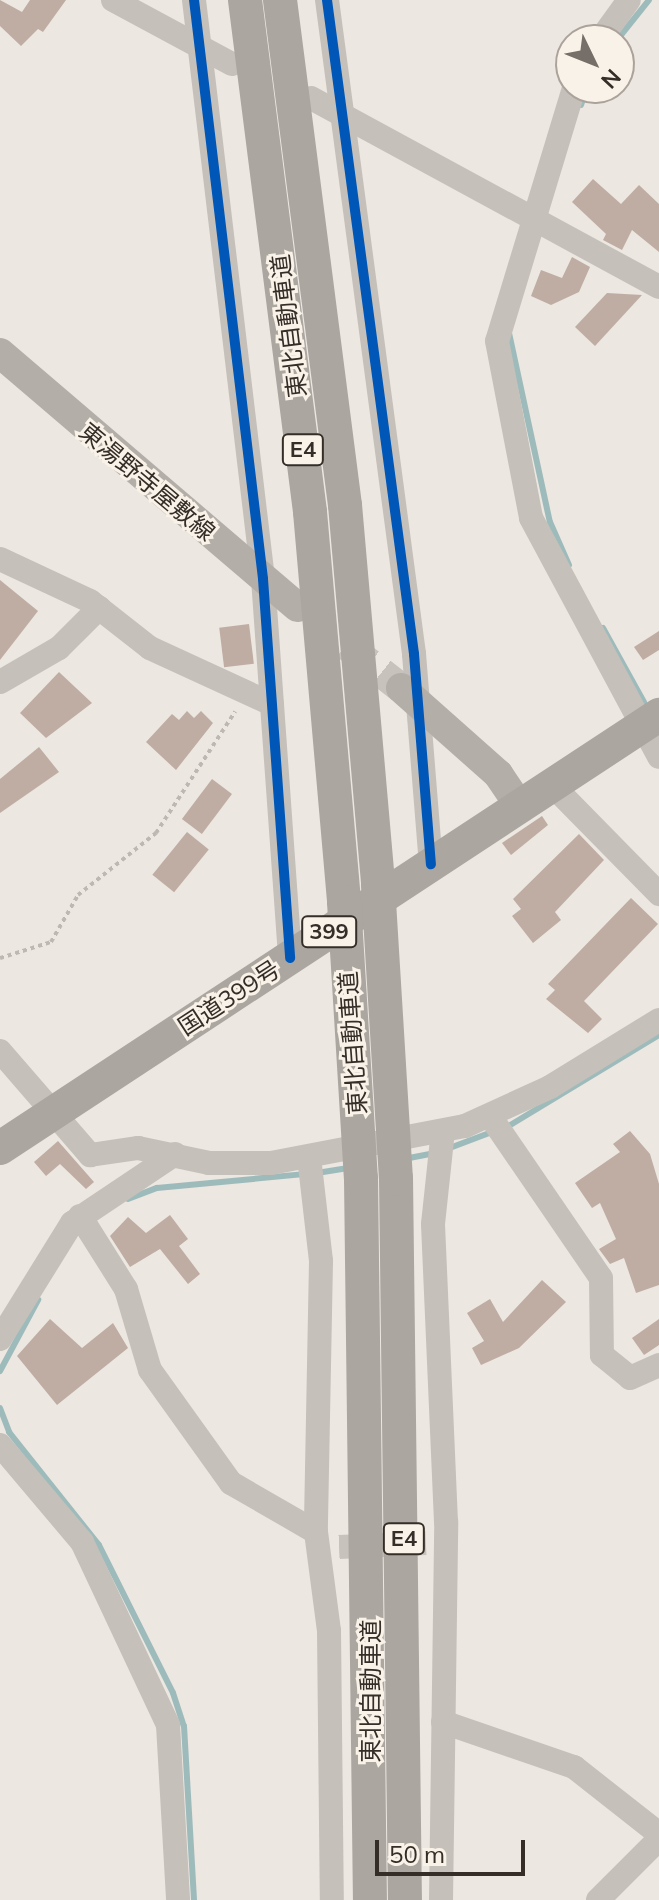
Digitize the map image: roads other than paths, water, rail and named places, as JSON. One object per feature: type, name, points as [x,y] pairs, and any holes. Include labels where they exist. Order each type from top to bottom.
[{"type":"highway","name":"東北自動車道","points":[[245,0],[310,512],[344,902],[361,1178],[370,1900]]},
{"type":"highway","name":"東北自動車道","points":[[280,0],[341,475],[378,885],[396,1178],[405,1900]]},
{"type":"highway","name":"国道399号","points":[[0,1148],[650,721]]},
{"type":"main road","name":"東湯野寺屋敷線","points":[[0,353],[297,607]]},
{"type":"main road","points":[[408,694],[498,774],[520,807]]},
{"type":"street","points":[[113,0],[232,64]]},
{"type":"street","points":[[194,0],[202,46],[263,579],[290,958]]},
{"type":"street","points":[[327,0],[345,113],[408,694],[431,864]]},
{"type":"street","points":[[612,24],[629,0]]},
{"type":"street","points":[[311,98],[345,113],[659,287]]},
{"type":"street","points":[[569,104],[497,325],[518,461],[531,518],[650,721],[659,757]]},
{"type":"street","points":[[0,559],[99,608],[150,648],[245,695],[272,704]]},
{"type":"street","points":[[0,682],[59,648],[99,608]]},
{"type":"street","points":[[552,785],[659,894]]},
{"type":"street","points":[[0,1051],[51,1115],[90,1155],[138,1148],[209,1163],[310,1167],[441,1144],[496,1125],[659,1020]]},
{"type":"street","points":[[496,1125],[601,1278],[602,1355],[630,1378],[659,1365]]},
{"type":"street","points":[[441,1144],[433,1224],[436,1542],[443,1722],[441,1900]]},
{"type":"street","points":[[0,1339],[86,1224],[175,1154]]},
{"type":"street","points":[[310,1167],[322,1344],[332,1900]]},
{"type":"street","points":[[86,1224],[126,1289],[150,1370],[231,1483],[325,1542]]},
{"type":"street","points":[[0,1445],[82,1542],[168,1725],[178,1900]]},
{"type":"street","points":[[443,1722],[574,1767],[659,1836],[598,1900]]},
{"type":"waterway","points":[[630,24],[649,0]]},
{"type":"waterway","points":[[509,333],[550,522],[569,565]]},
{"type":"waterway","points":[[603,628],[644,702]]},
{"type":"waterway","points":[[507,1127],[659,1035]]},
{"type":"waterway","points":[[447,1149],[492,1132]]},
{"type":"waterway","points":[[404,1159],[436,1153]]},
{"type":"waterway","points":[[317,1173],[350,1168]]},
{"type":"waterway","points":[[128,1199],[157,1188],[306,1174]]},
{"type":"waterway","points":[[0,1371],[38,1300]]},
{"type":"waterway","points":[[0,1408],[9,1432],[99,1545],[173,1693],[184,1726],[194,1900]]},
{"type":"tunnel","points":[[346,645],[401,688]]},
{"type":"tunnel","points":[[339,1547],[426,1543]]}]
